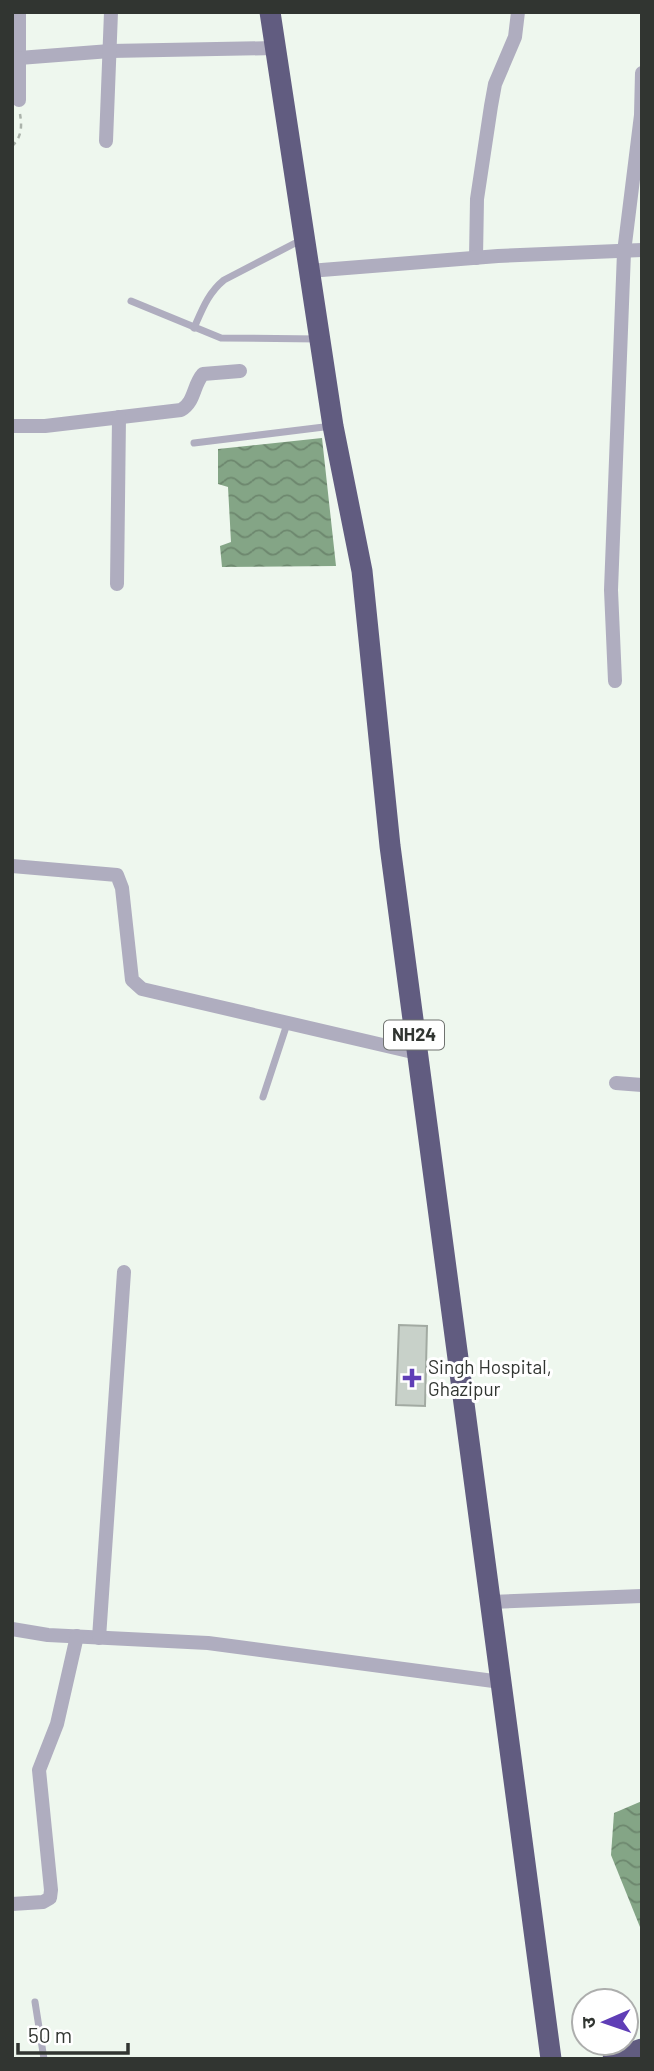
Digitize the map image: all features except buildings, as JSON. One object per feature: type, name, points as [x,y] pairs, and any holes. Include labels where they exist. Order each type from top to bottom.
[{"type":"highway","name":"NH24","points":[[270,12],[333,426],[362,570],[390,846],[416,1053],[551,2059]]},
{"type":"highway","points":[[613,2059],[642,2049]]},
{"type":"street","points":[[19,12],[19,100]]},
{"type":"street","points":[[106,141],[111,12]]},
{"type":"street","points":[[476,258],[477,200],[491,106],[495,84],[515,37],[518,12]]},
{"type":"street","points":[[19,58],[110,51],[275,48]]},
{"type":"street","points":[[615,681],[611,590],[624,252],[641,115],[642,73]]},
{"type":"street","points":[[309,271],[476,258],[642,250]]},
{"type":"street","points":[[12,426],[45,426],[181,410],[191,401],[203,374],[240,372]]},
{"type":"street","points":[[117,584],[119,417]]},
{"type":"street","points":[[12,866],[117,875],[121,880],[130,971],[136,986],[416,1053]]},
{"type":"street","points":[[616,1083],[642,1085]]},
{"type":"street","points":[[99,1638],[124,1272]]},
{"type":"street","points":[[491,1602],[642,1596]]},
{"type":"street","points":[[16,1633],[208,1643],[501,1682]]},
{"type":"street","points":[[12,1904],[43,1902],[50,1898],[39,1770],[57,1724],[77,1636]]},
{"type":"lane","points":[[194,328],[216,286],[304,239]]},
{"type":"lane","points":[[131,301],[221,338],[319,339]]},
{"type":"lane","points":[[194,443],[333,426]]},
{"type":"lane","points":[[262,1097],[287,1024]]},
{"type":"lane","points":[[35,2002],[44,2059]]},
{"type":"path","points":[[12,146],[18,140],[21,129],[19,100]]},
{"type":"water","points":[[322,438],[336,566],[222,567],[220,546],[231,542],[228,487],[218,484],[218,449]]},
{"type":"water","points":[[642,1801],[642,1932],[611,1855],[614,1813]]},
{"type":"place","name":"Singh Hospital, Ghazipur","points":[[412,1378]]}]
